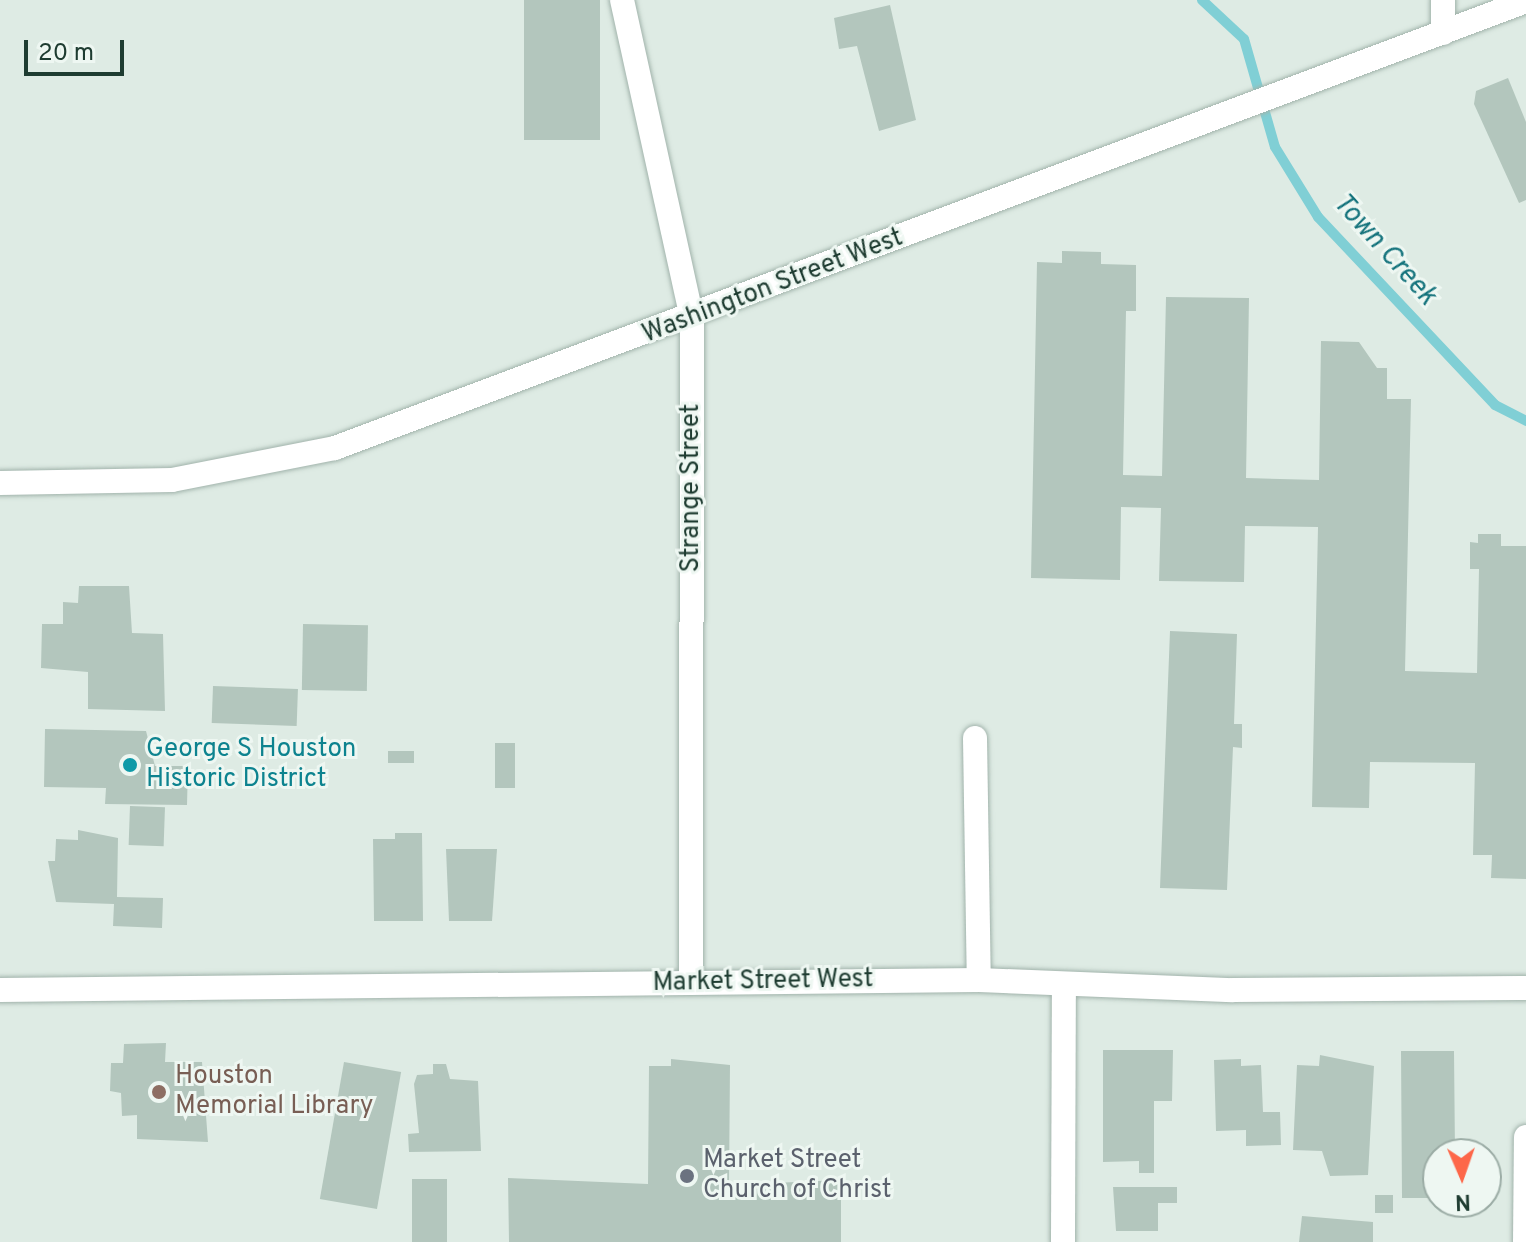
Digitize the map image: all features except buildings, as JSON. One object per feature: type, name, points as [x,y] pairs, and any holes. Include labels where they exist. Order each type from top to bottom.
[{"type":"street","name":"Strange Street","points":[[622,0],[692,318],[691,983]]},
{"type":"street","points":[[1443,0],[1443,33]]},
{"type":"street","name":"Washington Street West","points":[[0,483],[159,481],[255,469],[414,422],[1526,1]]},
{"type":"street","points":[[975,738],[979,980]]},
{"type":"street","name":"Market Street West","points":[[0,990],[979,980],[1064,987],[1526,988]]},
{"type":"street","points":[[1063,1242],[1064,987]]},
{"type":"street","points":[[1525,1242],[1526,1137]]},
{"type":"waterway","name":"Town Creek","points":[[1202,0],[1244,39],[1275,147],[1318,217],[1495,405],[1526,421]]},
{"type":"place","name":"George S Houston Historic District","points":[[130,765]]},
{"type":"place","name":"Houston Memorial Library","points":[[159,1092]]},
{"type":"place","name":"Market Street Church of Christ","points":[[687,1176]]}]
